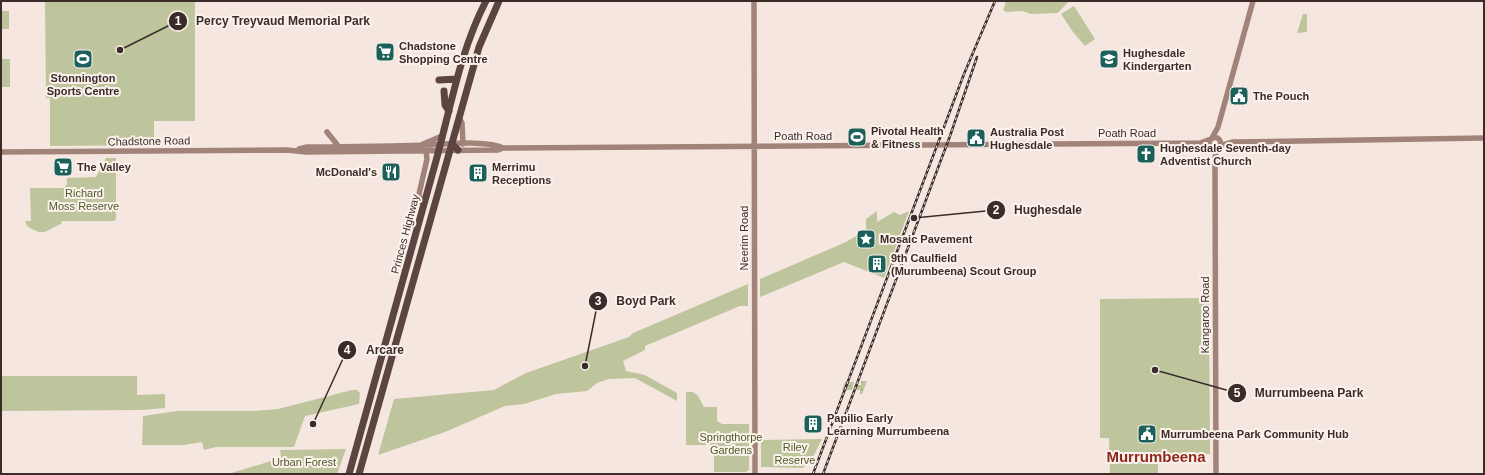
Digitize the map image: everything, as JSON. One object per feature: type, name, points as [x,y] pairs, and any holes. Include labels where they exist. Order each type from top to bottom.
[{"type":"highway","name":"Princes Highway","points":[[349,474],[440,148],[457,78],[469,40],[486,1]]},
{"type":"highway","points":[[459,116],[479,46],[499,1]]},
{"type":"highway","points":[[439,80],[457,78]]},
{"type":"highway","points":[[444,91],[444,105],[449,111]]},
{"type":"highway","name":"Princes Highway","points":[[359,474],[459,116]]},
{"type":"highway","points":[[451,147],[458,150]]},
{"type":"street","name":"Neerim Road","points":[[754,1],[755,474]]},
{"type":"street","points":[[1232,142],[1219,147],[1211,147],[1210,143],[1218,126],[1253,1]]},
{"type":"street","points":[[459,116],[462,123],[463,144]]},
{"type":"street","points":[[1218,126],[1220,142],[1219,147]]},
{"type":"street","points":[[327,132],[339,147]]},
{"type":"street","points":[[420,145],[442,136]]},
{"type":"street","points":[[1211,139],[1216,137],[1232,142],[1484,138]]},
{"type":"street","name":"Poath Road","points":[[458,150],[498,150],[503,148],[1200,143],[1211,139]]},
{"type":"street","name":"Poath Road","points":[[1200,143],[1211,147]]},
{"type":"street","name":"Poath Road","points":[[451,147],[463,144],[498,145],[503,148]]},
{"type":"street","name":"Chadstone Road","points":[[297,150],[306,147],[420,145],[440,148]]},
{"type":"street","name":"Chadstone Road","points":[[1,152],[297,150],[306,152],[426,151],[451,147]]},
{"type":"street","name":"Kangaroo Road","points":[[1211,147],[1215,157],[1216,474]]},
{"type":"street","name":"Kangaroo Road","points":[[1215,157],[1219,147]]},
{"type":"street","points":[[424,205],[420,200],[419,194],[426,161],[426,151]]},
{"type":"green space","points":[[45,1],[193,1],[195,3],[195,121],[154,121],[154,145],[50,146],[50,98],[46,98]]},
{"type":"green space","points":[[1006,1],[1069,1],[1058,13],[1031,14],[1023,11],[1006,12],[1003,10]]},
{"type":"green space","points":[[1074,6],[1095,39],[1085,46],[1061,14]]},
{"type":"green space","points":[[1,11],[9,11],[9,29],[1,29]]},
{"type":"green space","points":[[1303,14],[1307,14],[1307,32],[1297,33]]},
{"type":"green space","points":[[1,59],[10,59],[10,87],[1,87]]},
{"type":"green space","name":"Richard Moss Reserve","points":[[106,158],[116,158],[116,219],[114,221],[62,221],[61,224],[45,232],[38,232],[27,226],[25,221],[31,221],[30,188],[64,188],[67,184],[67,178],[96,177]]},
{"type":"green space","points":[[877,211],[877,222],[894,212],[900,215],[909,211],[884,278],[844,262],[760,297],[760,279],[846,242],[866,230],[866,219]]},
{"type":"green space","points":[[748,284],[748,306],[740,306],[645,346],[645,350],[623,361],[626,371],[645,375],[677,393],[677,401],[635,378],[609,379],[597,383],[587,391],[556,394],[524,404],[505,406],[445,432],[378,455],[394,399],[494,390],[526,373],[629,337],[633,333]]},
{"type":"green space","points":[[1209,298],[1210,454],[1158,455],[1158,474],[1110,474],[1109,438],[1100,438],[1100,299]]},
{"type":"green space","points":[[1,376],[137,376],[137,395],[165,394],[165,408],[143,410],[1,411]]},
{"type":"green space","points":[[861,381],[867,381],[862,394],[860,394],[860,390],[854,390],[855,385],[861,385]]},
{"type":"green space","points":[[845,382],[854,382],[852,390],[842,390]]},
{"type":"green space","points":[[357,390],[360,393],[359,404],[305,416],[294,447],[216,447],[204,450],[202,442],[184,445],[142,445],[143,416],[177,411],[254,411],[278,409]]},
{"type":"green space","name":"Springthorpe Gardens","points":[[686,392],[693,392],[698,396],[704,407],[717,407],[717,421],[722,424],[749,424],[749,470],[745,472],[714,472],[714,445],[686,445]]},
{"type":"green space","name":"Riley Reserve","points":[[822,439],[813,457],[803,468],[761,467],[761,440]]},
{"type":"green space","name":"Urban Forest","points":[[346,449],[337,474],[228,474],[281,458],[280,450]]},
{"type":"railway","points":[[813,474],[964,74],[995,1]]},
{"type":"railway","points":[[823,474],[950,136],[977,57]]},
{"type":"place","name":"Percy Treyvaud Memorial Park","points":[[120,50]]},
{"type":"place","name":"Chadstone Shopping Centre","points":[[385,52]]},
{"type":"place","name":"Stonnington Sports Centre","points":[[83,59]]},
{"type":"place","name":"Hughesdale Kindergarten","points":[[1109,59]]},
{"type":"place","name":"The Pouch","points":[[1239,96]]},
{"type":"place","name":"Pivotal Health & Fitness","points":[[857,137]]},
{"type":"place","name":"Australia Post Hughesdale","points":[[976,138]]},
{"type":"place","name":"Hughesdale Seventh-day Adventist Church","points":[[1146,154]]},
{"type":"place","name":"The Valley","points":[[63,167]]},
{"type":"place","name":"McDonald's","points":[[391,172]]},
{"type":"place","name":"Merrimu Receptions","points":[[478,173]]},
{"type":"place","name":"Hughesdale","points":[[914,218]]},
{"type":"place","name":"Mosaic Pavement","points":[[866,239]]},
{"type":"place","name":"9th Caulfield (Murumbeena) Scout Group","points":[[877,264]]},
{"type":"place","name":"Boyd Park","points":[[585,366]]},
{"type":"place","name":"Murrumbeena Park","points":[[1155,370]]},
{"type":"place","name":"Arcare","points":[[313,424]]},
{"type":"place","name":"Papilio Early Learning Murrumbeena","points":[[813,424]]},
{"type":"place","name":"Murrumbeena Park Community Hub","points":[[1147,434]]},
{"type":"district","name":"Murrumbeena","points":[[1156,457]]}]
